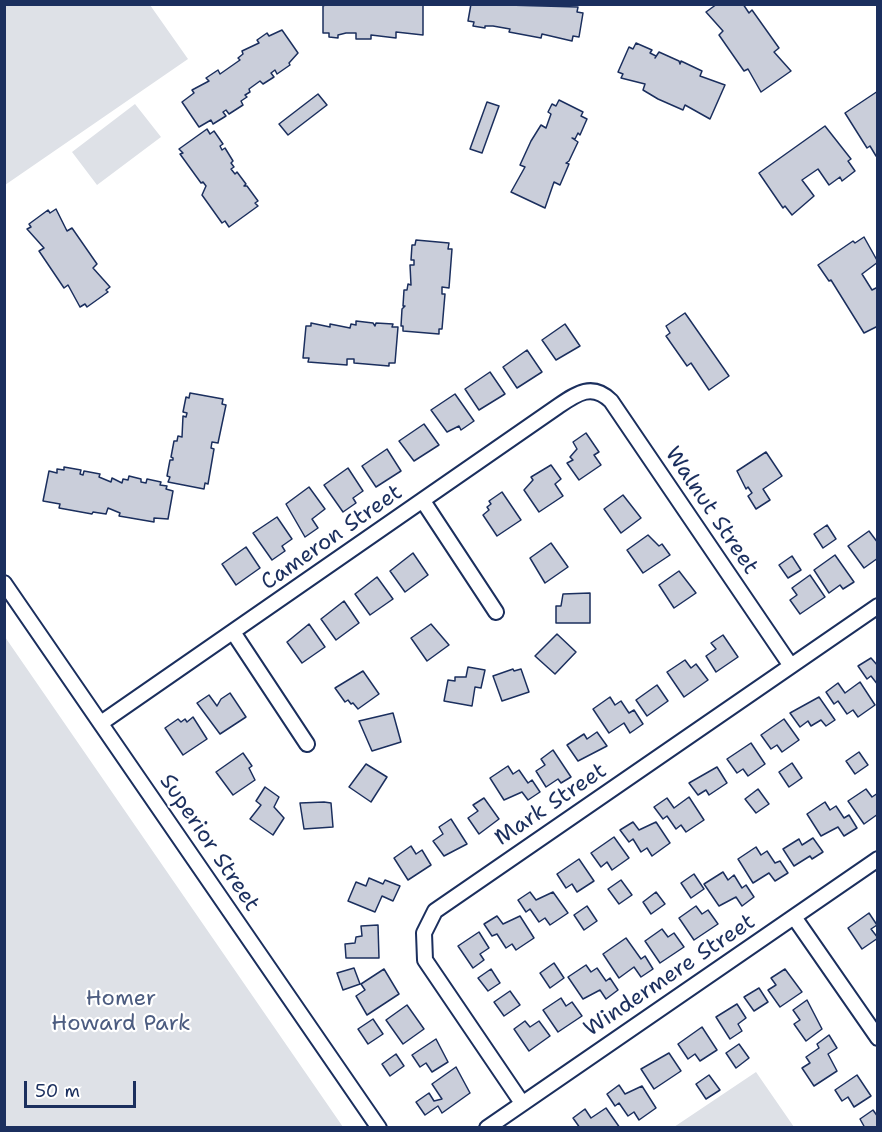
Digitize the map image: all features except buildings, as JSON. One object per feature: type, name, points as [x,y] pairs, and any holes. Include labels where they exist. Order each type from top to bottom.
[{"type":"street","name":"Cameron Street","points":[[101,723],[557,407],[579,392],[587,390]]},
{"type":"street","name":"Walnut Street","points":[[587,390],[597,391],[611,401],[790,666]]},
{"type":"street","points":[[423,501],[496,612]]},
{"type":"street","name":"Superior Street","points":[[4,583],[379,1128]]},
{"type":"street","name":"Mark Street","points":[[522,1103],[425,960],[424,933],[435,911],[878,606]]},
{"type":"street","points":[[233,632],[307,744]]},
{"type":"street","name":"Windermere Street","points":[[487,1128],[878,859]]},
{"type":"street","points":[[794,917],[878,1038]]},
{"type":"green space","points":[[5,4],[150,5],[188,59],[5,185]]},
{"type":"green space","points":[[135,104],[161,137],[97,185],[72,152]]},
{"type":"green space","name":"Homer Howard Park","points":[[5,637],[343,1127],[5,1127]]},
{"type":"green space","points":[[756,1072],[794,1127],[674,1127]]}]
